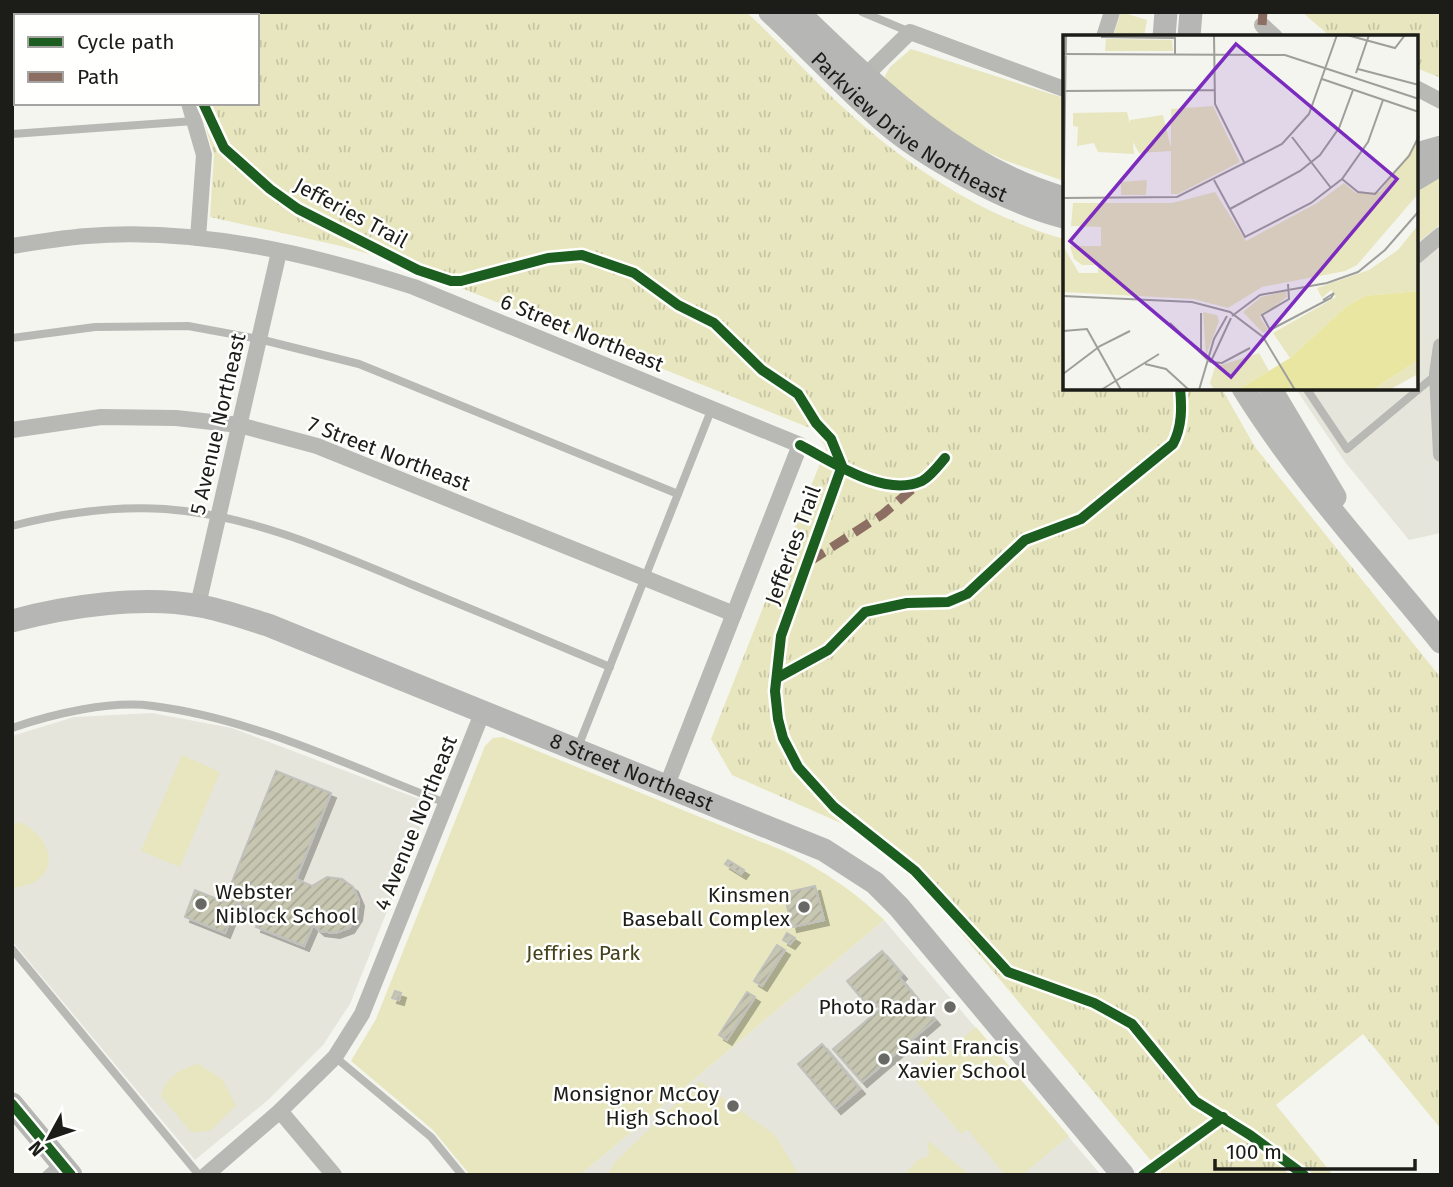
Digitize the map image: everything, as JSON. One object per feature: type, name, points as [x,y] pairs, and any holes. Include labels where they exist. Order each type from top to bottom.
[{"type":"street","name":"Parkview Drive Northeast","points":[[771,12],[858,84],[949,144],[995,172],[1063,197]]},
{"type":"street","name":"Parkview Drive Northeast","points":[[799,12],[858,84],[884,122],[948,164],[1001,193],[1063,216]]},
{"type":"street","points":[[1105,35],[1112,12]]},
{"type":"street","points":[[1164,35],[1166,12]]},
{"type":"street","points":[[1189,35],[1191,12]]},
{"type":"street","points":[[1262,25],[1273,35]]},
{"type":"street","points":[[858,84],[910,32],[1063,88]]},
{"type":"street","points":[[1418,89],[1441,101]]},
{"type":"street","points":[[190,105],[197,121],[204,155],[198,238]]},
{"type":"street","points":[[1418,153],[1441,147]]},
{"type":"street","points":[[1418,178],[1441,164]]},
{"type":"street","points":[[1418,254],[1441,235]]},
{"type":"street","name":"6 Street Northeast","points":[[12,246],[89,236],[198,238],[351,267],[414,287],[800,445],[734,614]]},
{"type":"street","name":"5 Avenue Northeast","points":[[198,605],[279,252]]},
{"type":"street","points":[[1441,346],[1437,374],[1441,454]]},
{"type":"street","points":[[1244,390],[1275,440],[1312,489],[1441,642]]},
{"type":"street","points":[[1271,390],[1325,482],[1396,587]]},
{"type":"street","name":"7 Street Northeast","points":[[12,430],[101,417],[176,418],[239,425],[317,446],[734,614]]},
{"type":"street","name":"8 Street Northeast","points":[[12,621],[35,615],[113,605],[198,605],[268,625],[824,850],[875,883],[899,906],[1124,1175]]},
{"type":"street","points":[[667,785],[734,614]]},
{"type":"street","name":"4 Avenue Northeast","points":[[206,1175],[281,1111],[335,1057],[362,1014],[483,711]]},
{"type":"street","points":[[12,1104],[59,1171]]},
{"type":"street","points":[[281,1111],[334,1175]]},
{"type":"lane","points":[[862,12],[910,32]]},
{"type":"lane","points":[[12,134],[197,121]]},
{"type":"lane","points":[[12,338],[95,327],[188,326],[259,339],[359,364],[678,494]]},
{"type":"lane","points":[[1307,390],[1348,449],[1437,374]]},
{"type":"lane","points":[[578,749],[712,408]]},
{"type":"lane","points":[[12,526],[56,515],[107,509],[166,509],[218,517],[326,548],[610,667]]},
{"type":"lane","points":[[12,728],[69,710],[151,705],[236,722],[446,803]]},
{"type":"lane","points":[[12,948],[199,1175]]},
{"type":"lane","points":[[335,1057],[431,1138],[462,1175]]},
{"type":"shaded area","points":[[1441,223],[1441,533],[1409,540],[1345,462],[1297,390],[1418,390],[1418,242]]},
{"type":"shaded area","name":"Webster Niblock School","points":[[152,713],[232,728],[430,803],[350,1004],[323,1045],[268,1100],[195,1160],[12,941],[12,736],[74,717]]},
{"type":"shaded area","points":[[884,920],[1101,1175],[580,1175]]},
{"type":"green space","points":[[12,12],[746,12],[859,122],[912,164],[1001,216],[1063,239],[1063,390],[1223,390],[1255,447],[1441,678],[1441,1129],[1363,1034],[1276,1105],[1333,1175],[1163,1175],[921,885],[852,828],[732,775],[711,739],[826,448],[815,430],[394,261],[341,246],[210,217],[214,155],[199,105],[259,105],[259,14],[14,14],[12,21]]},
{"type":"green space","points":[[1121,12],[1147,20],[1144,35],[1114,35]]},
{"type":"green space","points":[[1302,12],[1441,12],[1441,78],[1418,69],[1418,35],[1329,35]]},
{"type":"green space","points":[[911,49],[1063,98],[1063,181],[1004,160],[962,140],[888,85],[885,76],[890,67]]},
{"type":"green space","points":[[1441,177],[1441,223],[1418,242],[1418,188]]},
{"type":"green space","name":"Jeffries Park","points":[[503,737],[784,851],[837,881],[884,920],[580,1175],[470,1175],[433,1130],[351,1061],[376,1019],[485,746],[493,738]]},
{"type":"green space","points":[[182,755],[220,772],[180,867],[141,851]]},
{"type":"green space","points":[[20,822],[42,840],[49,861],[46,871],[39,879],[28,885],[12,888],[12,825]]},
{"type":"green space","points":[[976,1027],[1069,1136],[1022,1175],[1005,1175],[967,1129],[961,1134],[909,1073],[933,1053],[939,1059]]},
{"type":"green space","points":[[198,1064],[222,1079],[236,1105],[210,1131],[191,1132],[161,1096],[166,1084],[175,1075]]},
{"type":"green space","points":[[699,1081],[775,1135],[799,1175],[607,1175],[617,1160]]},
{"type":"green space","points":[[927,1140],[970,1175],[904,1175],[918,1160],[929,1156]]},
{"type":"building","points":[[276,771],[331,793],[296,879],[312,886],[327,877],[342,879],[353,887],[359,901],[357,916],[349,928],[335,933],[320,931],[313,925],[304,946],[256,927],[262,913],[237,903],[225,933],[185,917],[195,890],[224,902]]},
{"type":"building","points":[[728,860],[744,870],[741,874],[725,864]]},
{"type":"building","name":"Kinsmen Baseball Complex","points":[[815,886],[824,920],[792,927],[784,893]]},
{"type":"building","points":[[787,933],[795,938],[790,944],[783,940]]},
{"type":"building","points":[[777,945],[785,950],[762,986],[754,981]]},
{"type":"building","points":[[882,951],[902,974],[899,977],[935,1020],[862,1082],[833,1049],[880,1009],[873,1000],[867,1005],[847,981]]},
{"type":"building","points":[[395,991],[401,993],[399,1000],[392,998]]},
{"type":"building","points":[[747,992],[755,997],[727,1040],[719,1035]]},
{"type":"building","points":[[822,1044],[860,1089],[836,1109],[798,1064]]},
{"type":"marked path","points":[[1262,25],[1263,12]]},
{"type":"marked path","points":[[809,562],[883,514],[916,486]]},
{"type":"cycle path","name":"Jefferies Trail","points":[[204,105],[224,148],[270,189],[298,209],[418,270],[451,281],[461,281],[548,258],[582,255],[634,273],[678,305],[714,323],[762,370],[798,394],[816,423],[831,439],[842,466],[781,636],[775,691],[778,719],[783,738],[798,767],[834,807],[915,871],[1008,972],[1094,1003],[1132,1024],[1195,1101],[1250,1135],[1304,1175]]},
{"type":"cycle path","points":[[777,678],[828,650],[865,612],[907,603],[948,602],[967,594],[1025,540],[1081,519],[1173,444],[1181,417],[1180,390]]},
{"type":"cycle path","points":[[800,445],[859,476],[892,485],[922,481],[945,458]]},
{"type":"cycle path","points":[[12,1104],[71,1175]]},
{"type":"cycle path","points":[[1143,1175],[1223,1117]]},
{"type":"place","name":"Webster Niblock School","points":[[201,904]]},
{"type":"place","name":"Kinsmen Baseball Complex","points":[[804,907]]},
{"type":"place","name":"Photo Radar","points":[[950,1007]]},
{"type":"place","name":"Saint Francis Xavier School","points":[[884,1059]]},
{"type":"place","name":"Monsignor McCoy High School","points":[[733,1106]]}]
